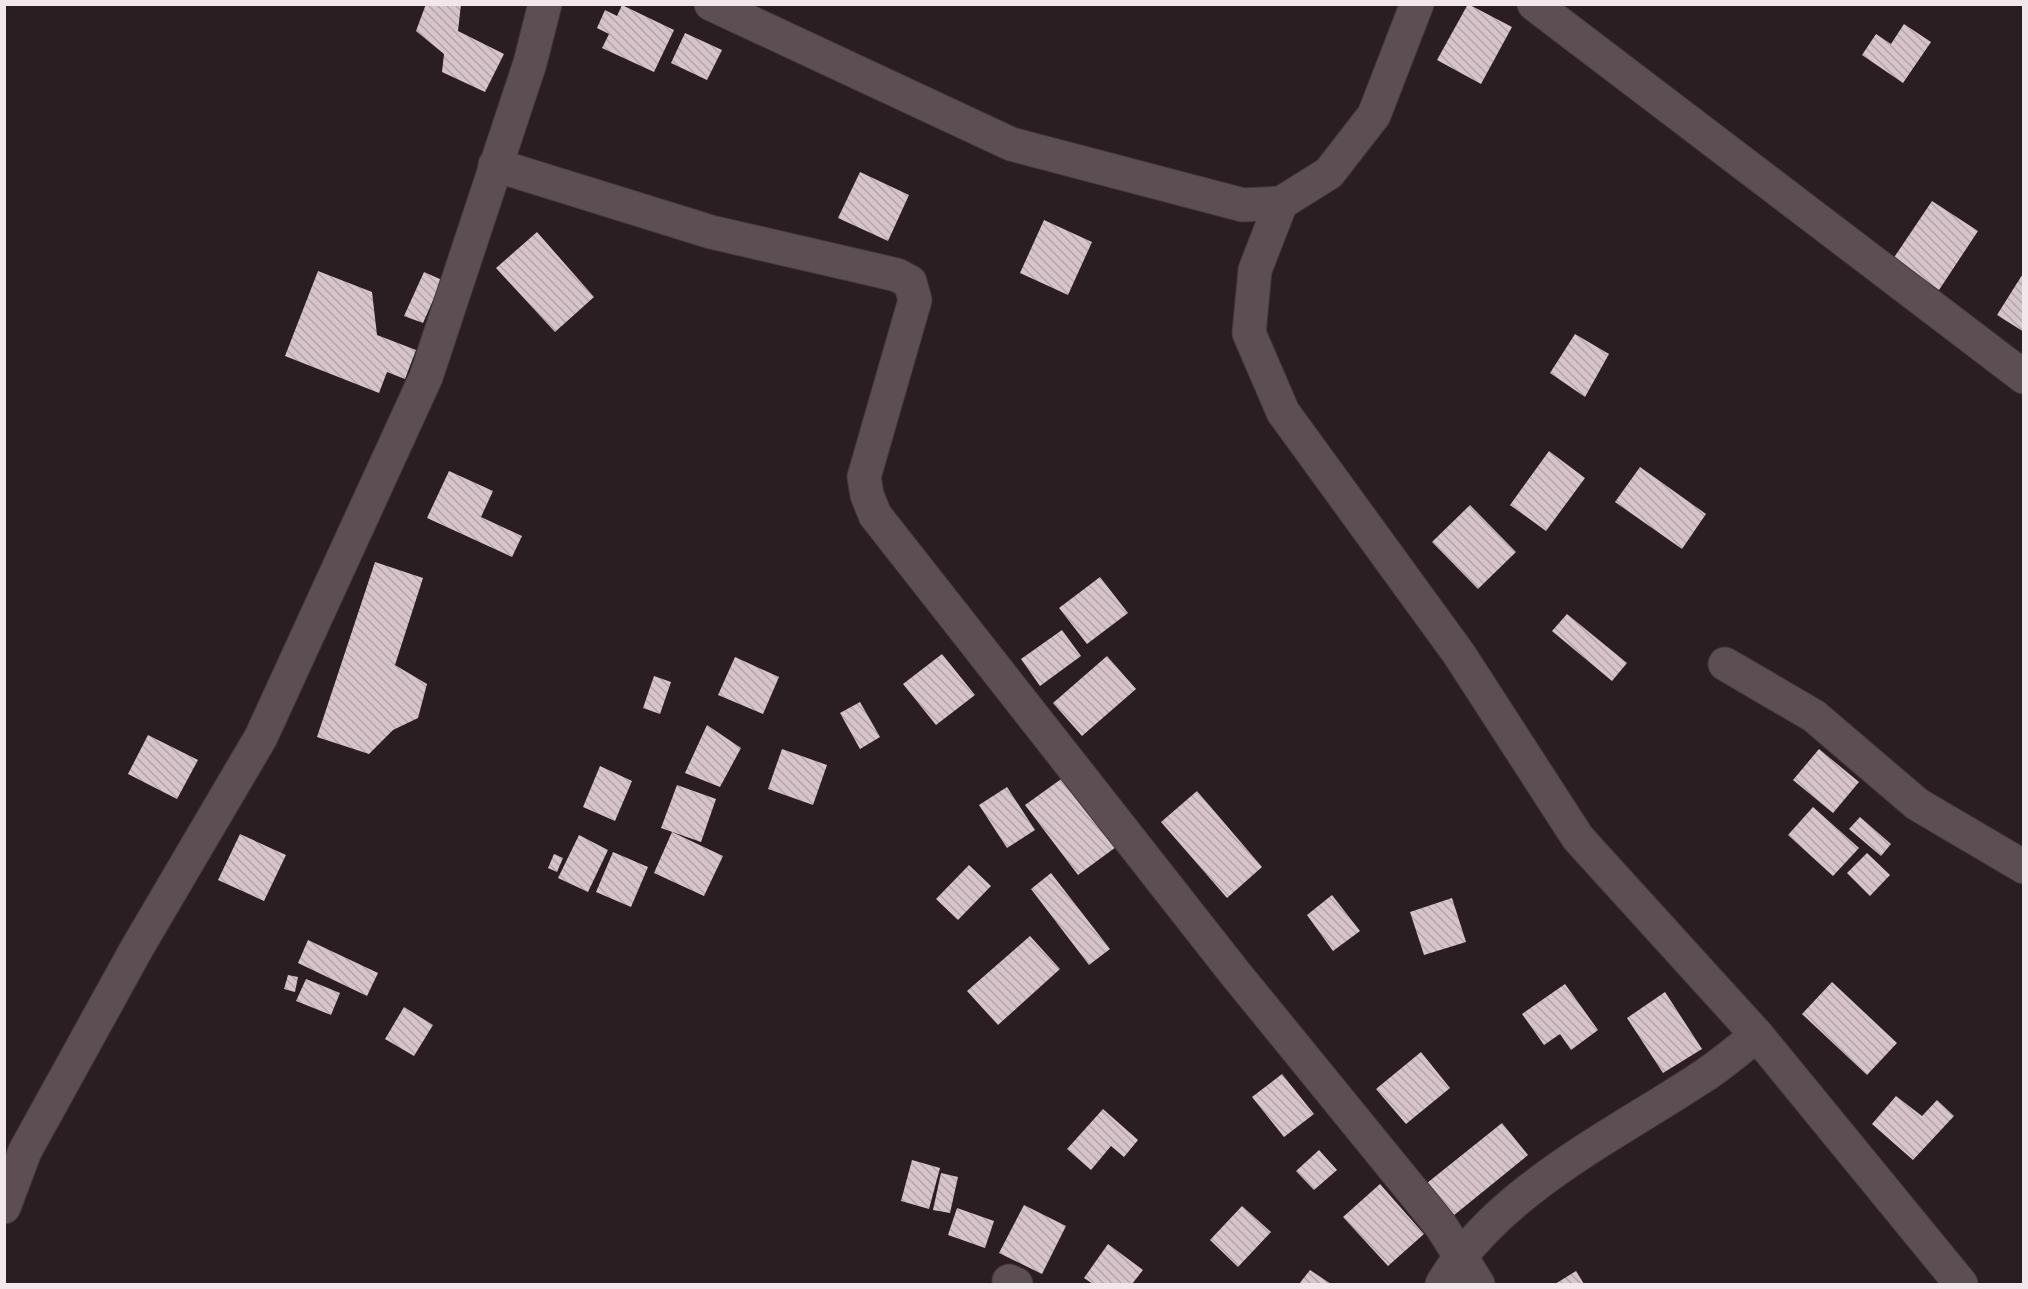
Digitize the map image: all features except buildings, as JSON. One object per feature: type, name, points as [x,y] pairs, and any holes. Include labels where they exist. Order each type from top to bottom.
[{"type":"street","points":[[4,1207],[25,1151],[137,948],[261,736],[314,625],[426,377],[530,63],[545,4]]},
{"type":"street","points":[[711,4],[1011,144],[1243,205],[1281,203],[1329,173],[1374,115],[1417,4]]},
{"type":"street","points":[[1533,4],[2024,377]]},
{"type":"street","points":[[495,165],[711,232],[897,275],[910,282],[915,300],[864,477],[867,495],[875,515],[1234,972],[1441,1227],[1478,1284]]},
{"type":"street","points":[[1281,203],[1255,270],[1249,333],[1283,412],[1459,654],[1578,838],[1757,1035],[1961,1284]]},
{"type":"street","points":[[1725,664],[1814,716],[1917,804],[2024,867]]},
{"type":"street","points":[[1442,1284],[1459,1256],[1511,1207],[1588,1147],[1702,1078],[1757,1035]]}]
